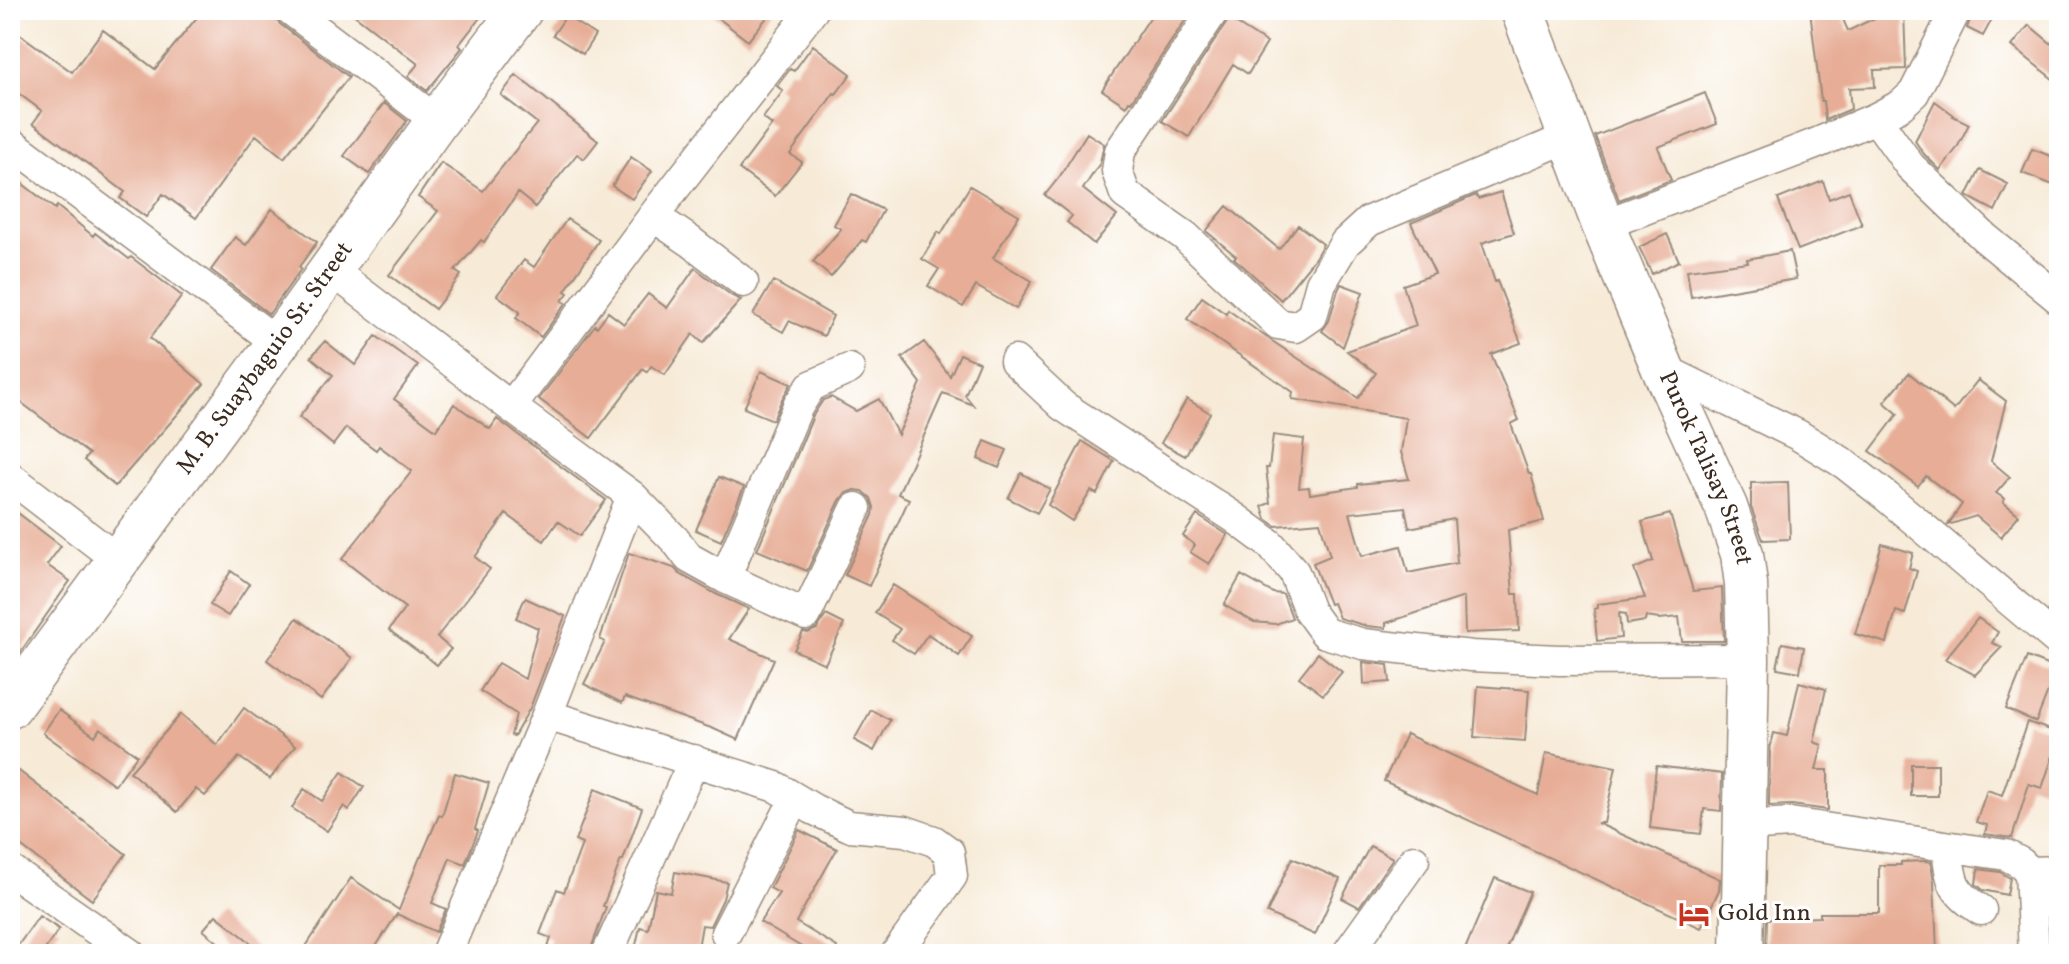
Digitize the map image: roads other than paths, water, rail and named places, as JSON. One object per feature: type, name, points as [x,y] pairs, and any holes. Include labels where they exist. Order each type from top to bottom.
[{"type":"street","points":[[291,10],[437,121]]},
{"type":"street","name":"M. B. Suaybaguio Sr. Street","points":[[10,707],[521,10]]},
{"type":"street","points":[[511,407],[653,216],[813,10]]},
{"type":"street","points":[[1214,10],[1120,151],[1117,171],[1125,194],[1185,236],[1278,324],[1296,327],[1312,316],[1321,283],[1345,243],[1369,221],[1569,137]]},
{"type":"street","name":"Purok Talisay Street","points":[[1522,10],[1603,225],[1663,369],[1726,507],[1742,554],[1748,659],[1742,954]]},
{"type":"street","points":[[1603,225],[1801,150],[1901,105],[1914,93],[1951,13]]},
{"type":"street","points":[[1876,118],[1910,166],[1984,237],[2059,299]]},
{"type":"street","points":[[10,142],[278,343]]},
{"type":"street","points":[[653,216],[743,282]]},
{"type":"street","points":[[330,269],[632,496],[689,558],[806,615],[856,508]]},
{"type":"street","points":[[1015,361],[1063,406],[1270,544],[1294,572],[1309,611],[1325,633],[1363,644],[1472,656],[1559,660],[1748,659]]},
{"type":"street","points":[[725,578],[798,406],[811,386],[849,369]]},
{"type":"street","points":[[1663,369],[1798,435],[1845,464],[2059,642]]},
{"type":"street","points":[[10,477],[118,560]]},
{"type":"street","points":[[446,954],[547,715],[632,496]]},
{"type":"street","points":[[547,715],[776,787],[849,826],[905,831],[934,841],[949,852],[952,876],[896,954]]},
{"type":"street","points":[[607,954],[694,760]]},
{"type":"street","points":[[726,933],[795,799]]},
{"type":"street","points":[[1746,826],[1790,823],[2006,855],[2044,872],[2034,954]]},
{"type":"street","points":[[1947,847],[1949,870],[1955,888],[1981,910]]},
{"type":"street","points":[[1347,954],[1414,860]]},
{"type":"street","points":[[10,870],[131,954]]},
{"type":"place","name":"Gold Inn","points":[[1694,914]]}]
